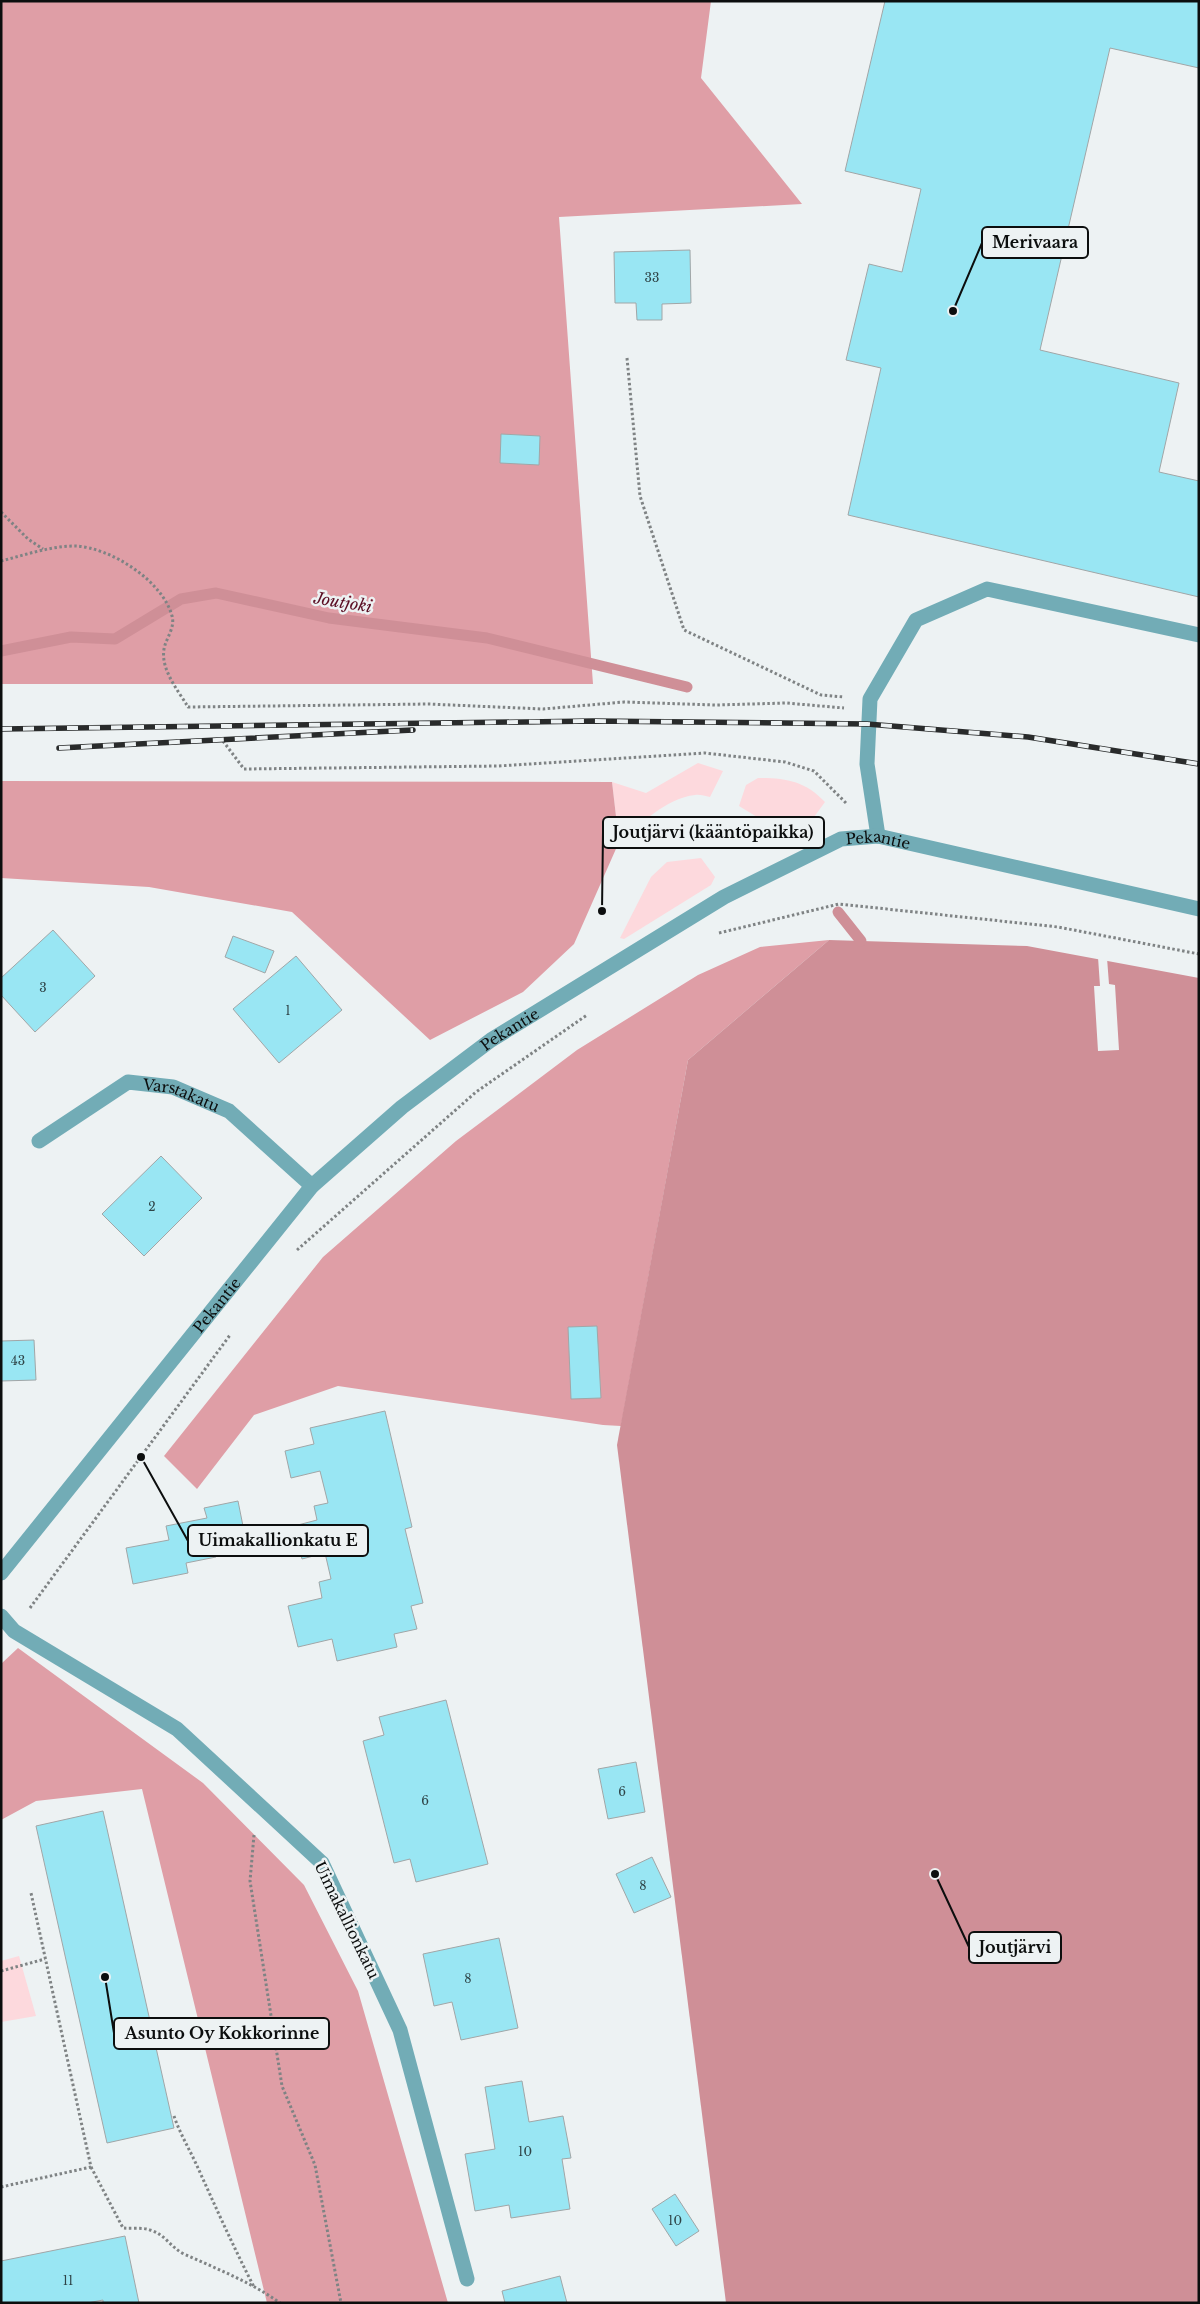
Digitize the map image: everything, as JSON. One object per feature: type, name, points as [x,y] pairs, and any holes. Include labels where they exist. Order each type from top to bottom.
[{"type":"street","points":[[878,836],[867,764],[869,705],[916,620],[987,589],[1199,635]]},
{"type":"street","name":"Pekantie","points":[[1,1573],[312,1186],[402,1107],[491,1040],[724,897],[841,839],[878,836],[1199,909]]},
{"type":"street","name":"Varstakatu","points":[[39,1141],[128,1082],[174,1088],[229,1111],[312,1186]]},
{"type":"street","name":"Uimakallionkatu","points":[[1,1616],[14,1631],[177,1729],[322,1863],[400,2030],[467,2279]]},
{"type":"path","points":[[627,358],[640,496],[684,630],[821,695],[869,705]]},
{"type":"path","points":[[1,512],[28,539],[44,550]]},
{"type":"path","points":[[1,562],[44,550],[77,546],[112,555],[149,579],[173,616],[172,630],[164,647],[167,672],[188,707],[428,704],[543,709],[624,702],[716,705],[786,703],[869,705]]},
{"type":"path","points":[[222,741],[244,769],[498,766],[705,753],[785,762],[814,772],[878,836]]},
{"type":"path","points":[[716,934],[839,904],[1058,927],[1199,954]]},
{"type":"path","points":[[296,1252],[476,1092],[591,1012]]},
{"type":"path","points":[[14,1631],[234,1328]]},
{"type":"path","points":[[256,1802],[250,1881],[282,2086],[314,2165],[341,2303]]},
{"type":"path","points":[[31,1893],[91,2167],[123,2228],[148,2229],[162,2235],[182,2253],[215,2266],[280,2303]]},
{"type":"path","points":[[1,1970],[46,1959]]},
{"type":"path","points":[[174,2116],[178,2130],[190,2149],[254,2287]]},
{"type":"path","points":[[1,2187],[91,2167]]},
{"type":"shaded area","points":[[1,1],[711,1],[701,78],[802,204],[559,217],[593,684],[1,684]]},
{"type":"shaded area","points":[[698,763],[723,771],[710,797],[697,795],[674,801],[654,813],[619,842],[612,782],[646,793]]},
{"type":"shaded area","points":[[758,778],[794,782],[810,789],[825,802],[806,828],[795,837],[778,834],[770,825],[739,806],[746,785]]},
{"type":"shaded area","points":[[1,781],[612,782],[619,842],[574,944],[523,992],[430,1040],[292,912],[149,887],[1,878]]},
{"type":"shaded area","points":[[701,858],[715,877],[711,885],[624,939],[620,938],[651,877],[667,862]]},
{"type":"shaded area","points":[[829,940],[688,1060],[621,1426],[603,1425],[338,1386],[254,1415],[197,1489],[164,1456],[323,1257],[456,1141],[577,1050],[698,975],[760,947]]},
{"type":"shaded area","points":[[829,940],[1027,946],[1199,978],[1199,2303],[726,2303],[617,1445],[688,1060]]},
{"type":"shaded area","points":[[18,1648],[203,1783],[304,1885],[358,1991],[448,2303],[267,2303],[142,1789],[36,1801],[1,1820],[1,1664]]},
{"type":"shaded area","points":[[19,1956],[36,2016],[1,2022],[1,1961]]},
{"type":"pier","points":[[1098,957],[1107,958],[1109,984],[1115,985],[1119,1050],[1098,1051],[1094,986],[1100,986]]},
{"type":"building","points":[[885,1],[1199,1],[1199,68],[1110,48],[1040,350],[1179,383],[1159,472],[1199,481],[1199,597],[848,515],[881,368],[846,360],[869,264],[902,272],[921,189],[845,171]]},
{"type":"building","points":[[690,250],[691,303],[662,304],[662,320],[637,320],[636,303],[615,303],[614,252]]},
{"type":"building","points":[[501,434],[540,436],[539,465],[500,463]]},
{"type":"building","points":[[53,930],[95,976],[35,1032],[1,995],[1,978]]},
{"type":"building","points":[[233,936],[274,951],[265,973],[225,957]]},
{"type":"building","points":[[296,956],[342,1010],[279,1063],[233,1009]]},
{"type":"building","points":[[161,1156],[202,1198],[144,1256],[102,1214]]},
{"type":"building","points":[[597,1326],[601,1398],[571,1399],[568,1327]]},
{"type":"building","points":[[34,1340],[36,1380],[1,1381],[1,1341]]},
{"type":"building","points":[[385,1411],[412,1527],[405,1529],[423,1603],[411,1606],[417,1629],[394,1634],[397,1647],[337,1661],[332,1639],[298,1647],[288,1606],[322,1598],[319,1582],[331,1579],[325,1553],[302,1559],[294,1526],[317,1520],[314,1506],[328,1503],[320,1471],[291,1478],[285,1451],[314,1444],[310,1428]]},
{"type":"building","points":[[238,1501],[246,1541],[214,1547],[216,1557],[186,1563],[188,1573],[133,1584],[126,1548],[169,1540],[166,1526],[207,1518],[204,1508]]},
{"type":"building","points":[[446,1700],[488,1864],[416,1882],[410,1859],[394,1863],[363,1741],[384,1735],[379,1717]]},
{"type":"building","points":[[636,1762],[645,1812],[608,1819],[598,1769]]},
{"type":"building","points":[[103,1811],[174,2128],[107,2143],[36,1826]]},
{"type":"building","points":[[652,1857],[671,1897],[634,1913],[616,1874]]},
{"type":"building","points":[[499,1938],[518,2028],[461,2040],[452,2002],[434,2006],[423,1954]]},
{"type":"building","points":[[522,2081],[529,2122],[563,2116],[571,2158],[562,2159],[570,2209],[511,2218],[509,2205],[475,2211],[465,2154],[495,2149],[485,2087]]},
{"type":"building","points":[[675,2194],[699,2231],[676,2246],[652,2209]]},
{"type":"building","points":[[125,2236],[139,2303],[103,2303],[103,2300],[87,2303],[1,2303],[1,2261]]},
{"type":"building","points":[[560,2276],[567,2303],[505,2303],[502,2291]]},
{"type":"waterway","name":"Joutjoki","points":[[1,651],[71,637],[115,639],[181,599],[216,593],[329,618],[487,638],[687,687]]},
{"type":"waterway","name":"Joutjoki","points":[[838,912],[861,941]]},
{"type":"railway","points":[[1,729],[593,721],[867,724],[1028,737],[1199,764]]},
{"type":"railway","points":[[59,748],[413,730]]},
{"type":"place","name":"Merivaara","points":[[953,311]]},
{"type":"place","name":"Joutjärvi (kääntöpaikka)","points":[[602,911]]},
{"type":"place","name":"Uimakallionkatu E","points":[[141,1457]]},
{"type":"place","name":"Joutjärvi","points":[[935,1874]]},
{"type":"place","name":"Asunto Oy Kokkorinne","points":[[105,1977]]}]
